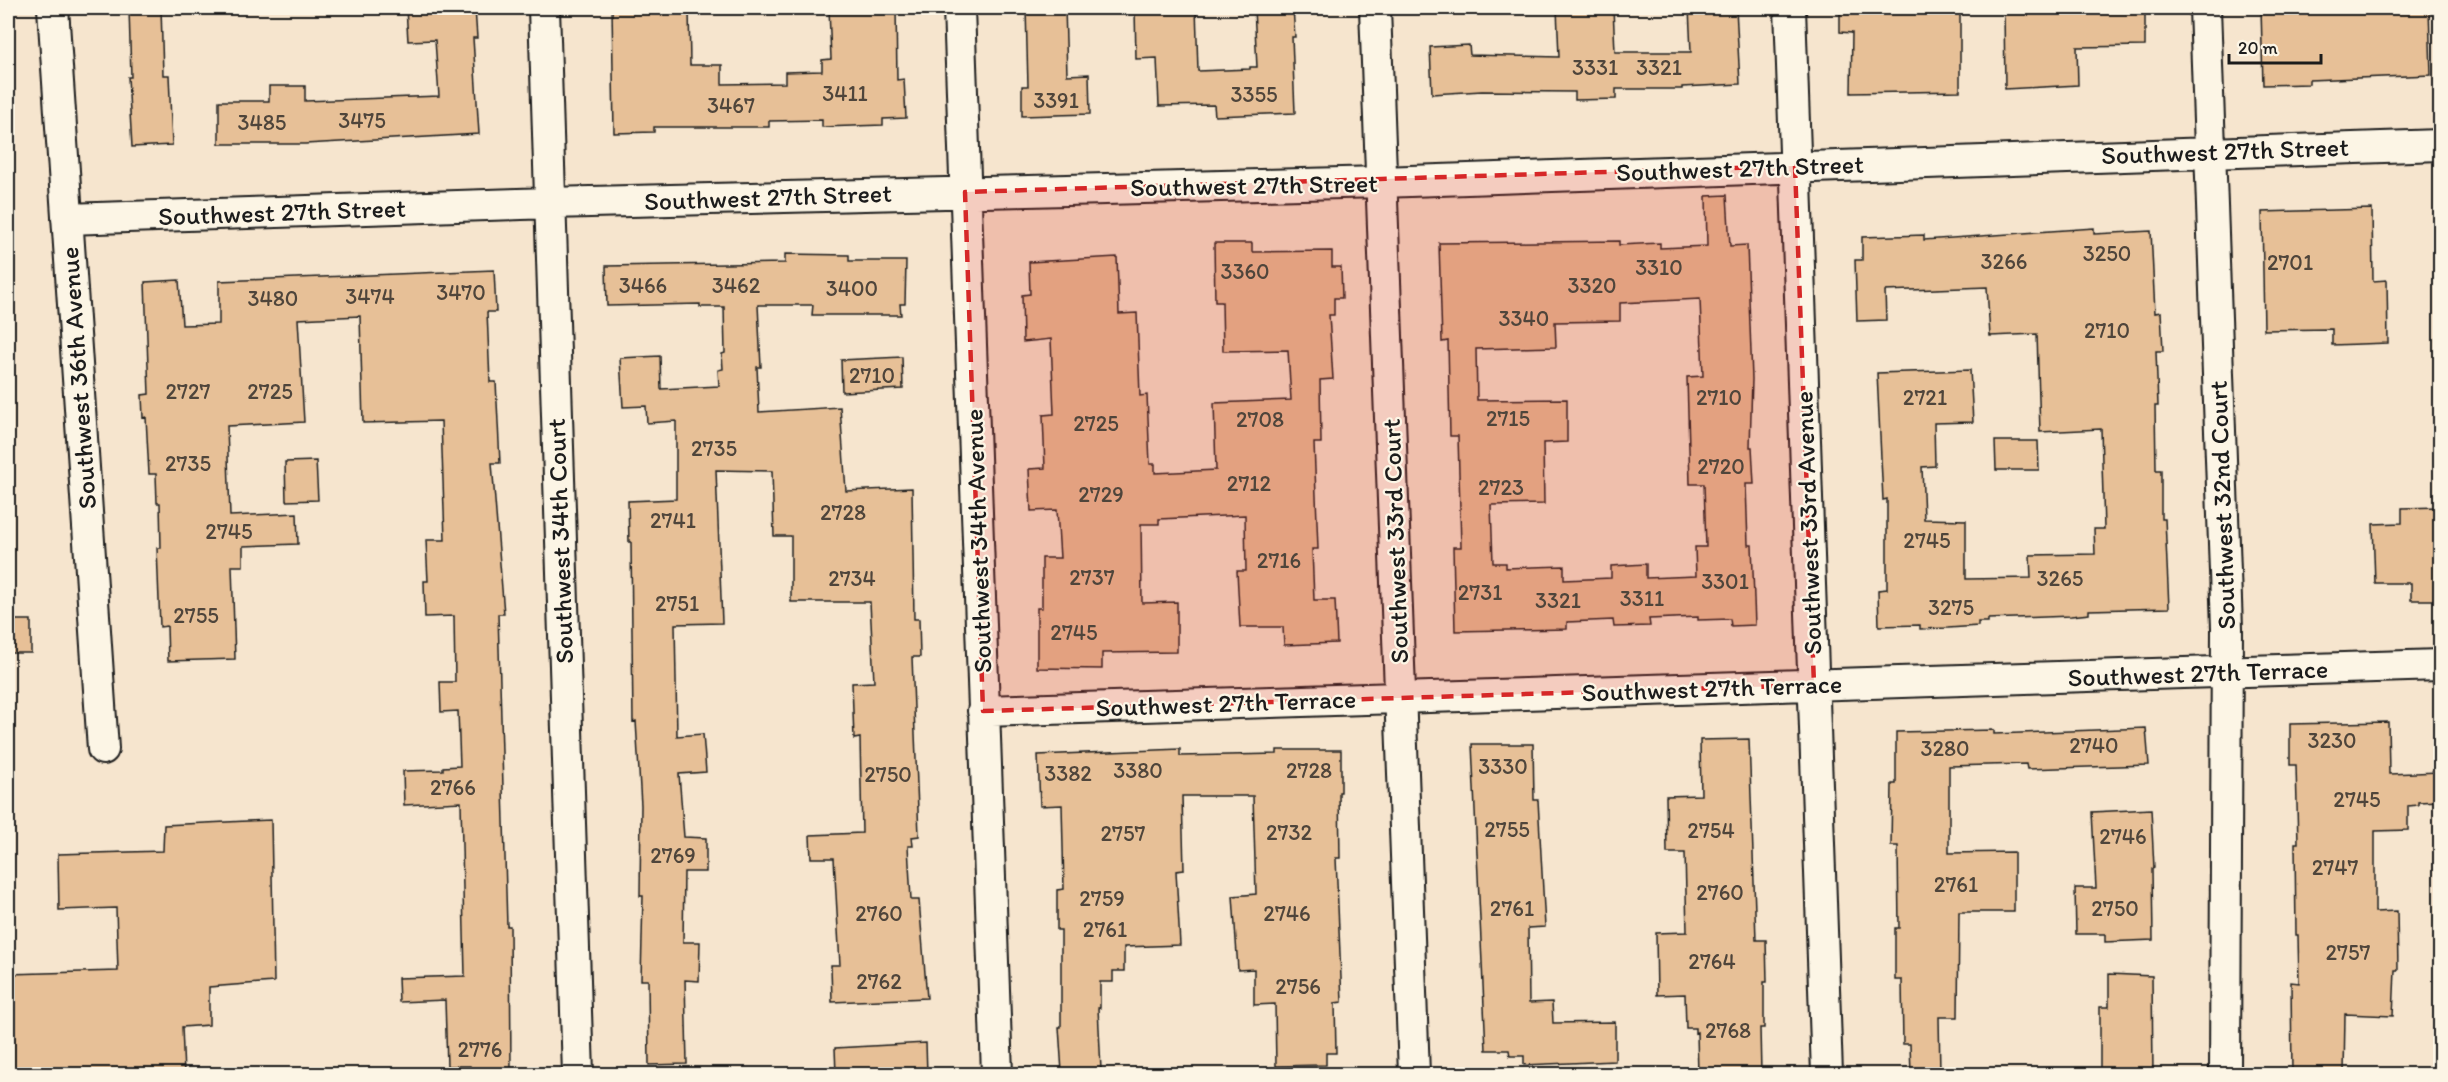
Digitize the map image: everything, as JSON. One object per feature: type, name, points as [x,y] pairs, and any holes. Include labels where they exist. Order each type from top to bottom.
[{"type":"street","name":"Southwest 36th Avenue","points":[[52,8],[103,749]]},
{"type":"street","name":"Southwest 34th Court","points":[[544,8],[578,1074]]},
{"type":"street","name":"Southwest 34th Avenue","points":[[959,8],[997,1074]]},
{"type":"street","name":"Southwest 33rd Court","points":[[1375,8],[1414,1074]]},
{"type":"street","name":"Southwest 33rd Avenue","points":[[1790,8],[1827,1074]]},
{"type":"street","name":"Southwest 32nd Court","points":[[2205,8],[2227,628],[2225,1074]]},
{"type":"street","name":"Southwest 27th Street","points":[[67,219],[550,203],[1381,182],[2211,151],[2440,145]]},
{"type":"street","name":"Southwest 27th Terrace","points":[[983,711],[2440,665]]},
{"type":"highlighted area","points":[[1795,166],[1814,685],[983,711],[965,192]]},
{"type":"building","points":[[129,8],[161,8],[163,75],[169,75],[172,145],[132,147],[128,77],[131,77]]},
{"type":"building","points":[[406,8],[475,8],[477,38],[473,38],[479,134],[305,144],[219,144],[219,101],[269,101],[269,86],[305,86],[305,101],[439,96],[435,40],[408,41]]},
{"type":"building","points":[[612,8],[689,8],[690,65],[722,65],[722,84],[785,83],[785,72],[822,71],[822,60],[831,59],[829,8],[896,8],[897,80],[904,79],[906,118],[883,119],[883,125],[822,127],[822,120],[769,121],[769,127],[654,127],[654,132],[614,133]]},
{"type":"building","points":[[1026,8],[1065,8],[1067,75],[1089,74],[1090,114],[1022,116],[1022,86],[1028,86]]},
{"type":"building","points":[[1135,8],[1196,8],[1198,71],[1257,67],[1254,8],[1293,8],[1295,113],[1215,116],[1214,105],[1159,106],[1157,58],[1136,59]]},
{"type":"building","points":[[1557,8],[1613,8],[1615,52],[1691,52],[1689,8],[1736,8],[1740,84],[1682,87],[1682,89],[1616,89],[1616,99],[1575,100],[1575,92],[1482,91],[1432,94],[1430,47],[1469,45],[1470,55],[1559,57]]},
{"type":"building","points":[[1840,8],[1960,8],[1960,91],[1851,93],[1852,33],[1840,32]]},
{"type":"building","points":[[2004,8],[2145,8],[2145,46],[2077,47],[2078,85],[2005,89]]},
{"type":"building","points":[[2261,8],[2429,8],[2431,75],[2309,80],[2309,84],[2263,85]]},
{"type":"building","points":[[1727,195],[1730,246],[1747,245],[1752,379],[1750,447],[1752,447],[1754,484],[1746,484],[1748,545],[1752,545],[1755,625],[1731,626],[1730,619],[1698,620],[1698,617],[1649,619],[1650,626],[1614,627],[1613,620],[1567,622],[1567,629],[1455,631],[1453,547],[1461,547],[1458,436],[1450,436],[1448,341],[1442,342],[1439,243],[1619,241],[1619,245],[1660,243],[1660,248],[1707,246],[1706,196]],"holes":[[[1700,299],[1703,376],[1687,377],[1690,484],[1704,484],[1706,547],[1695,547],[1696,576],[1646,578],[1646,564],[1611,566],[1611,578],[1564,580],[1564,566],[1506,568],[1506,563],[1493,563],[1491,505],[1544,504],[1543,443],[1567,442],[1567,399],[1477,400],[1476,349],[1556,347],[1555,322],[1620,321],[1620,303]]]},
{"type":"building","points":[[2372,209],[2373,281],[2387,280],[2388,343],[2332,345],[2332,329],[2264,330],[2262,212]]},
{"type":"building","points":[[2094,228],[2094,234],[2151,231],[2155,313],[2161,312],[2163,351],[2156,351],[2158,406],[2155,406],[2156,470],[2161,470],[2161,519],[2165,519],[2169,608],[2089,610],[2089,614],[2071,616],[1988,619],[1988,622],[1978,622],[1978,626],[1948,628],[1920,629],[1920,625],[1879,626],[1878,590],[1887,589],[1887,499],[1883,500],[1877,373],[1970,370],[1973,422],[1934,423],[1935,466],[1922,467],[1924,519],[1966,520],[1966,579],[2031,578],[2030,555],[2095,554],[2094,529],[2104,529],[2101,429],[2040,432],[2037,334],[1990,336],[1987,287],[1885,291],[1886,320],[1857,321],[1855,260],[1862,260],[1862,237],[1924,235],[1924,240]]},
{"type":"building","points":[[1214,243],[1252,243],[1252,252],[1332,251],[1332,267],[1341,267],[1342,298],[1334,298],[1334,315],[1329,315],[1333,379],[1320,380],[1321,443],[1314,443],[1318,549],[1312,549],[1314,600],[1335,600],[1337,643],[1284,645],[1283,627],[1240,627],[1237,571],[1246,571],[1245,515],[1159,519],[1159,524],[1141,524],[1142,603],[1177,602],[1177,652],[1102,653],[1102,669],[1037,668],[1037,608],[1042,608],[1042,558],[1060,558],[1057,510],[1031,511],[1029,469],[1045,468],[1043,415],[1054,414],[1051,339],[1023,342],[1022,295],[1030,294],[1029,262],[1117,257],[1119,314],[1137,313],[1140,396],[1147,395],[1150,464],[1155,464],[1155,473],[1216,470],[1214,403],[1291,400],[1288,350],[1223,351],[1222,302],[1215,302]]},
{"type":"building","points":[[785,254],[849,255],[849,261],[906,261],[905,304],[900,304],[901,315],[812,315],[813,305],[758,305],[761,367],[757,367],[759,412],[840,407],[846,491],[912,488],[914,619],[919,619],[920,657],[912,657],[919,836],[912,837],[913,846],[908,846],[911,900],[919,900],[927,998],[832,1002],[831,965],[840,965],[834,858],[811,858],[810,835],[862,833],[860,738],[854,739],[852,683],[874,682],[870,602],[791,602],[791,536],[774,536],[772,471],[716,470],[722,623],[675,624],[677,736],[703,734],[706,772],[679,774],[684,837],[706,838],[706,872],[684,872],[683,942],[700,942],[699,981],[685,980],[687,1064],[649,1065],[648,980],[641,980],[643,896],[640,896],[641,805],[636,721],[633,722],[631,542],[629,542],[628,501],[676,499],[676,421],[647,423],[646,406],[623,407],[620,358],[660,356],[661,389],[719,386],[718,370],[723,369],[722,354],[725,353],[724,307],[700,307],[700,304],[607,306],[606,266],[785,263]]},
{"type":"building","points":[[494,270],[496,312],[487,312],[490,382],[496,382],[500,463],[492,463],[504,614],[498,614],[507,926],[510,926],[511,1074],[471,1074],[470,1066],[447,1066],[445,1000],[399,1002],[398,978],[465,976],[461,802],[404,805],[403,771],[443,770],[443,767],[460,766],[458,711],[441,712],[440,682],[455,682],[454,616],[425,617],[424,581],[428,581],[426,540],[445,540],[441,421],[363,423],[360,316],[298,319],[304,422],[227,426],[230,516],[297,513],[298,544],[243,546],[243,566],[232,566],[235,659],[168,661],[167,626],[160,627],[157,548],[161,548],[160,503],[157,503],[156,474],[149,474],[146,417],[143,418],[142,395],[149,394],[145,282],[179,280],[182,325],[219,324],[219,281]]},
{"type":"building","points":[[902,357],[903,389],[842,392],[841,360]]},
{"type":"building","points":[[1995,441],[2038,441],[2039,470],[1996,470]]},
{"type":"building","points":[[316,461],[318,500],[286,501],[285,462]]},
{"type":"building","points":[[2440,507],[2440,600],[2411,600],[2411,583],[2375,583],[2373,524],[2402,523],[2402,508]]},
{"type":"building","points":[[8,620],[31,620],[31,653],[8,653]]},
{"type":"building","points":[[2388,722],[2389,774],[2440,772],[2440,801],[2418,802],[2418,805],[2408,806],[2408,830],[2375,831],[2375,912],[2397,911],[2398,970],[2395,970],[2393,1016],[2345,1014],[2344,1074],[2292,1074],[2291,982],[2299,983],[2298,935],[2296,935],[2295,843],[2298,843],[2296,765],[2290,765],[2290,724]]},
{"type":"building","points":[[2146,728],[2149,765],[2027,769],[2026,764],[1949,766],[1949,853],[2014,852],[2014,912],[1959,912],[1958,1017],[1939,1017],[1940,1074],[1911,1074],[1910,1044],[1903,1044],[1902,980],[1895,980],[1895,928],[1899,928],[1898,846],[1891,846],[1892,784],[1896,784],[1896,732],[1994,730],[1994,734]]},
{"type":"building","points":[[1749,739],[1756,940],[1766,940],[1767,982],[1764,982],[1764,1028],[1760,1028],[1761,1074],[1698,1074],[1697,1032],[1695,1033],[1695,1028],[1686,1028],[1685,994],[1657,995],[1656,933],[1687,932],[1685,853],[1667,853],[1666,796],[1701,795],[1700,740]]},
{"type":"building","points":[[1472,744],[1533,744],[1534,800],[1538,800],[1545,927],[1528,928],[1529,1003],[1552,1002],[1553,1023],[1615,1022],[1615,1061],[1524,1065],[1524,1056],[1510,1056],[1509,1050],[1486,1050]]},
{"type":"building","points":[[1180,749],[1180,756],[1277,754],[1277,750],[1341,750],[1340,858],[1336,858],[1342,1002],[1335,1003],[1336,1053],[1326,1053],[1326,1065],[1276,1066],[1275,1004],[1254,1005],[1254,969],[1238,970],[1233,896],[1256,894],[1253,796],[1182,796],[1184,870],[1176,871],[1180,945],[1124,947],[1124,971],[1113,971],[1113,982],[1100,982],[1100,1008],[1098,1008],[1101,1070],[1062,1072],[1059,1027],[1061,1027],[1061,930],[1057,930],[1057,890],[1064,889],[1062,805],[1040,806],[1038,755]]},
{"type":"building","points":[[2151,809],[2154,868],[2152,869],[2153,940],[2105,942],[2105,934],[2076,934],[2075,888],[2096,888],[2092,812]]},
{"type":"building","points":[[271,820],[274,982],[209,987],[209,1025],[182,1027],[184,1074],[8,1074],[8,974],[118,971],[116,908],[59,910],[58,854],[163,851],[164,825]]},
{"type":"building","points":[[2109,974],[2152,976],[2153,1074],[2100,1074],[2100,1007],[2109,1007]]},
{"type":"building","points":[[926,1043],[927,1074],[836,1074],[835,1048]]}]
